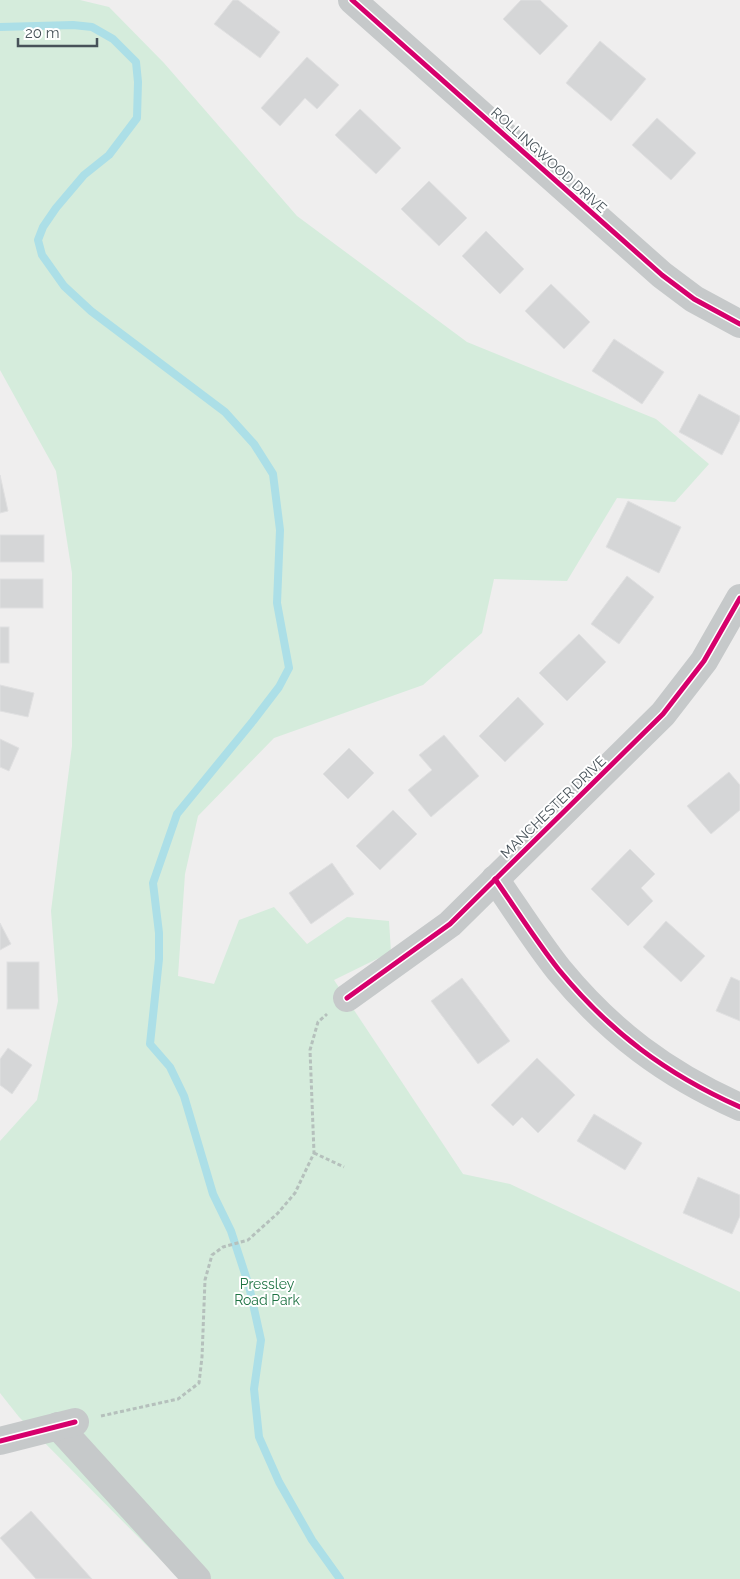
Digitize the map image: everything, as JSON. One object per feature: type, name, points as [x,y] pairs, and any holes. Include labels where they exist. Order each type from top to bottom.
[{"type":"street","name":"ROLLINGWOOD DRIVE","points":[[352,0],[662,275],[694,299],[740,324]]},
{"type":"street","name":"MANCHESTER DRIVE","points":[[347,998],[450,924],[664,714],[704,661],[740,598]]},
{"type":"street","points":[[495,879],[558,969],[597,1012],[640,1050],[688,1082],[740,1107]]},
{"type":"street","points":[[0,1441],[67,1424],[197,1579]]},
{"type":"path","points":[[67,1424],[178,1399],[199,1383],[205,1280],[212,1255],[223,1247],[248,1240],[278,1214],[295,1192],[314,1153],[310,1050],[318,1022],[347,998]]},
{"type":"path","points":[[314,1153],[344,1167]]},
{"type":"green space","name":"Pressley Road Park","points":[[0,0],[80,0],[109,7],[164,63],[297,216],[467,342],[656,419],[709,464],[675,502],[617,498],[567,581],[494,579],[482,633],[423,685],[274,738],[198,816],[185,874],[178,976],[214,984],[239,920],[274,907],[307,944],[347,917],[389,921],[391,952],[334,980],[463,1174],[510,1184],[740,1292],[740,1579],[180,1579],[19,1417],[0,1393],[0,1141],[37,1100],[58,1001],[51,911],[72,746],[72,573],[56,471],[0,370]]},
{"type":"building","points":[[233,0],[238,0],[280,32],[260,58],[214,24]]},
{"type":"building","points":[[521,0],[540,0],[568,26],[540,55],[503,19]]},
{"type":"building","points":[[600,41],[646,79],[611,121],[566,83]]},
{"type":"building","points":[[307,57],[339,85],[317,109],[305,98],[280,126],[261,108]]},
{"type":"building","points":[[360,109],[401,148],[376,174],[335,135]]},
{"type":"building","points":[[657,118],[696,153],[671,180],[632,145]]},
{"type":"building","points":[[429,181],[467,218],[439,246],[401,209]]},
{"type":"building","points":[[486,231],[524,269],[500,294],[462,256]]},
{"type":"building","points":[[551,284],[590,322],[564,349],[525,311]]},
{"type":"building","points":[[614,339],[664,372],[642,404],[592,371]]},
{"type":"building","points":[[699,394],[740,416],[740,420],[722,455],[679,432]]},
{"type":"building","points":[[0,475],[8,511],[0,513]]},
{"type":"building","points":[[628,501],[681,527],[659,573],[606,547]]},
{"type":"building","points":[[0,535],[44,535],[44,562],[0,562]]},
{"type":"building","points":[[627,576],[654,597],[619,644],[591,624]]},
{"type":"building","points":[[0,579],[43,579],[43,608],[0,608]]},
{"type":"building","points":[[0,627],[9,627],[9,663],[0,663]]},
{"type":"building","points":[[579,634],[606,662],[567,701],[539,673]]},
{"type":"building","points":[[0,685],[34,693],[28,717],[0,711]]},
{"type":"building","points":[[518,697],[544,724],[505,762],[479,736]]},
{"type":"building","points":[[444,735],[479,776],[431,817],[408,790],[432,770],[419,755]]},
{"type":"building","points":[[0,739],[19,748],[9,771],[0,767]]},
{"type":"building","points":[[349,748],[374,773],[348,799],[323,774]]},
{"type":"building","points":[[729,772],[740,785],[740,810],[711,834],[687,806]]},
{"type":"building","points":[[393,810],[417,834],[380,870],[356,846]]},
{"type":"building","points":[[630,849],[655,874],[641,888],[653,901],[628,926],[591,889]]},
{"type":"building","points":[[332,863],[354,894],[311,924],[289,893]]},
{"type":"building","points":[[666,921],[705,956],[681,982],[643,947]]},
{"type":"building","points":[[0,923],[11,944],[0,950]]},
{"type":"building","points":[[7,962],[39,962],[39,1009],[7,1009]]},
{"type":"building","points":[[731,977],[740,981],[740,1021],[716,1011]]},
{"type":"building","points":[[462,978],[510,1041],[478,1064],[431,1001]]},
{"type":"building","points":[[8,1048],[32,1065],[12,1094],[0,1085],[0,1059]]},
{"type":"building","points":[[537,1058],[575,1095],[538,1133],[522,1117],[513,1126],[491,1105]]},
{"type":"building","points":[[594,1114],[642,1143],[625,1170],[577,1141]]},
{"type":"building","points":[[698,1177],[740,1195],[740,1216],[732,1234],[683,1213]]},
{"type":"building","points":[[31,1511],[92,1579],[36,1579],[0,1538]]},
{"type":"waterway","points":[[0,27],[73,25],[92,27],[113,39],[136,62],[138,82],[137,118],[109,155],[84,175],[56,208],[43,227],[38,240],[42,255],[64,286],[91,311],[225,412],[254,444],[273,474],[280,530],[277,603],[289,668],[279,687],[253,721],[177,814],[153,883],[159,933],[159,959],[150,1044],[170,1067],[184,1096],[213,1194],[231,1231],[249,1286],[261,1340],[254,1389],[259,1437],[279,1482],[312,1540],[340,1579]]},
{"type":"cycle path","points":[[352,0],[662,275],[694,299],[740,324]]},
{"type":"cycle path","points":[[347,998],[450,924],[663,714],[704,661],[740,598]]},
{"type":"cycle path","points":[[495,879],[559,970],[598,1013],[619,1032],[664,1065],[713,1094],[740,1107]]},
{"type":"cycle path","points":[[0,1441],[75,1422]]}]
